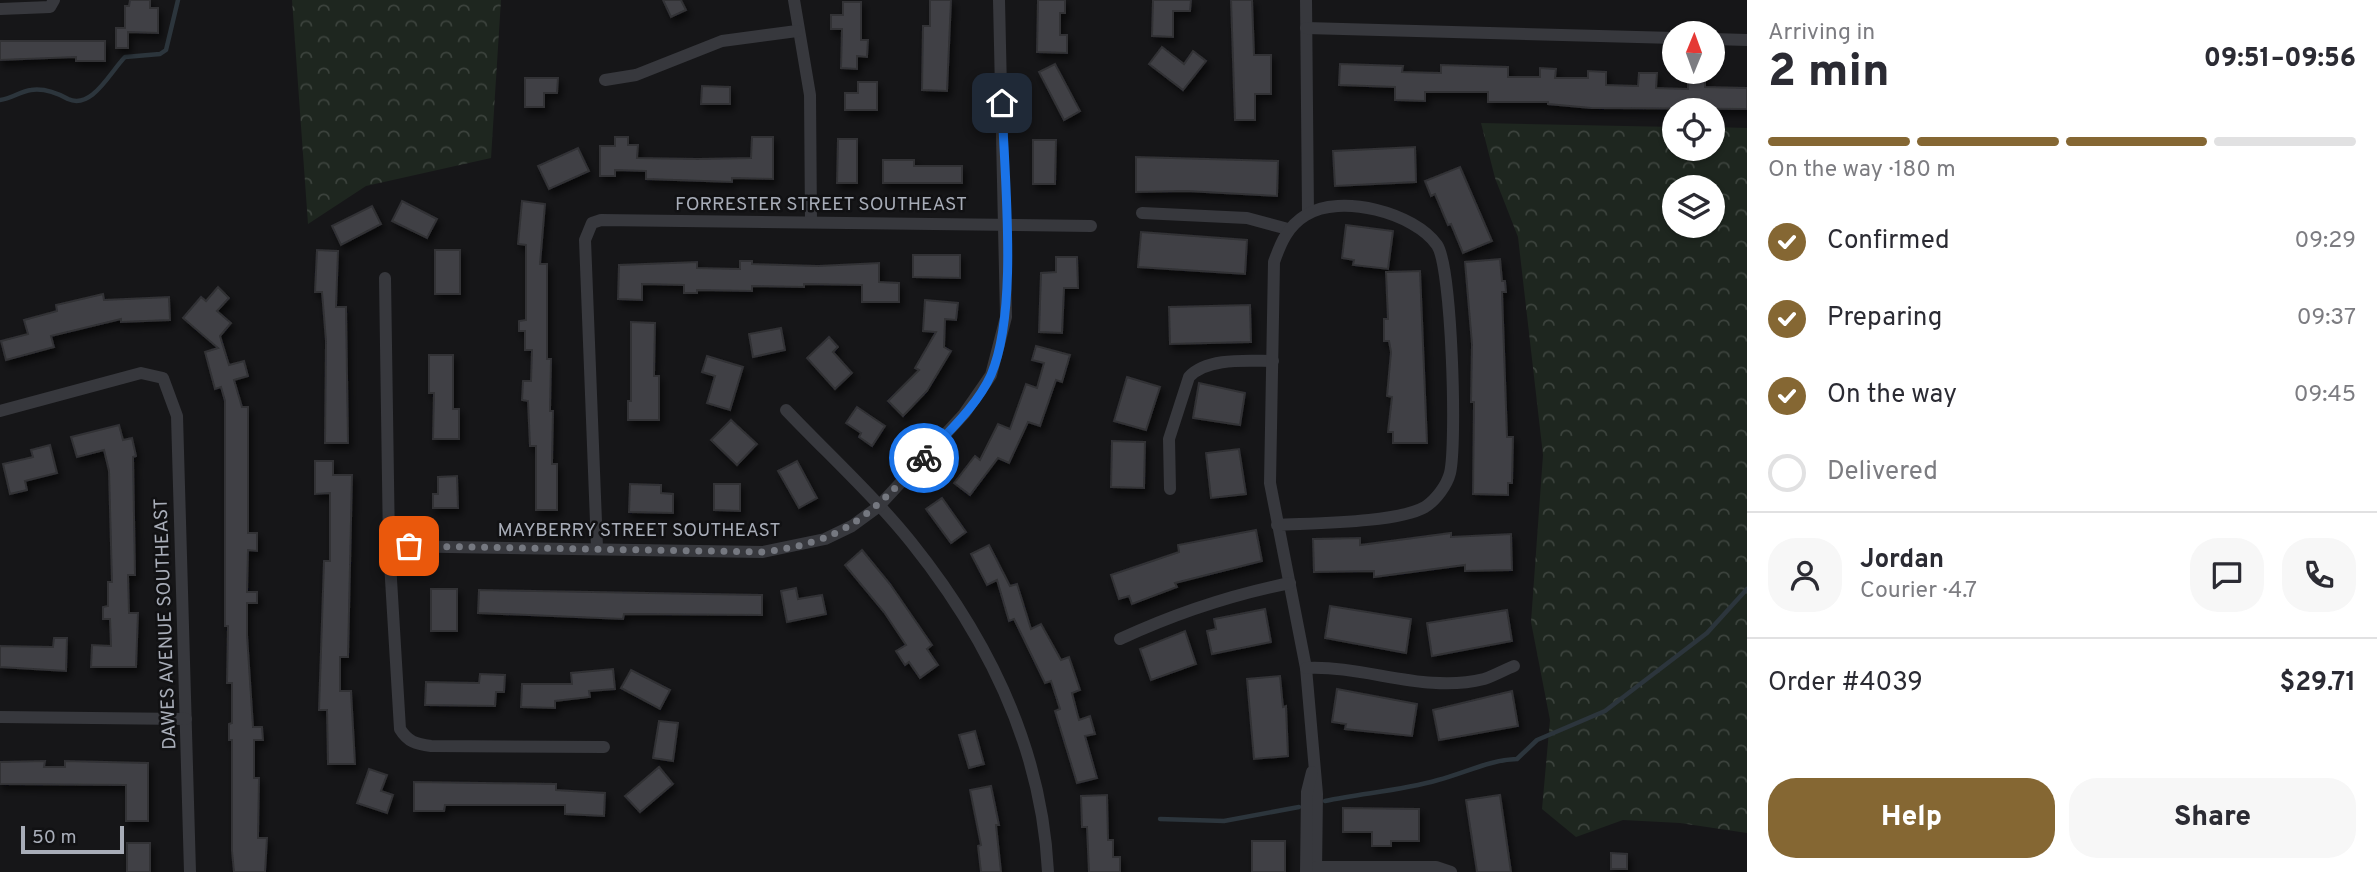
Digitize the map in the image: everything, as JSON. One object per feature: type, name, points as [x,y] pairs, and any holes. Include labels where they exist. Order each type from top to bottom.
[{"type":"street","points":[[794,0],[797,31],[810,95],[811,222]]},
{"type":"street","name":"MAYBERRY STREET SOUTHEAST","points":[[389,546],[763,552],[825,539],[852,526],[878,507],[964,414],[991,375],[1006,317],[999,0]]},
{"type":"street","points":[[1306,0],[1308,213]]},
{"type":"street","points":[[0,9],[52,3]]},
{"type":"street","points":[[1306,29],[1662,38]]},
{"type":"street","points":[[605,80],[636,75],[687,52],[722,41],[797,31]]},
{"type":"street","points":[[1726,39],[1747,40]]},
{"type":"street","points":[[1278,525],[1398,515],[1425,507],[1445,485],[1450,472],[1450,347],[1446,276],[1439,247],[1423,230],[1404,218],[1376,209],[1340,206],[1308,213],[1288,229],[1274,262],[1269,483],[1306,668],[1314,765],[1313,870],[1436,867],[1451,872]]},
{"type":"street","points":[[1142,213],[1247,218],[1288,229]]},
{"type":"street","name":"FORRESTER STREET SOUTHEAST","points":[[597,548],[586,240],[592,223],[601,220],[1091,226]]},
{"type":"street","points":[[385,278],[389,546],[400,729],[406,738],[416,744],[431,746],[604,747]]},
{"type":"street","points":[[1170,489],[1169,439],[1189,377],[1195,370],[1215,365],[1273,361]]},
{"type":"street","name":"DAWES AVENUE SOUTHEAST","points":[[0,411],[141,373],[163,378],[177,416],[190,872]]},
{"type":"street","points":[[786,410],[910,541],[976,633],[999,678],[1031,760],[1040,799],[1048,872]]},
{"type":"street","points":[[1120,639],[1173,614],[1224,597],[1290,583]]},
{"type":"street","points":[[1306,668],[1334,667],[1415,681],[1442,682],[1484,679],[1514,666]]},
{"type":"street","points":[[0,717],[186,719]]},
{"type":"green space","points":[[292,0],[501,0],[491,158],[366,186],[308,224]]},
{"type":"green space","points":[[1481,123],[1662,127],[1662,161],[1725,161],[1725,127],[1747,128],[1747,833],[1680,823],[1623,820],[1576,837],[1542,809],[1550,720],[1531,622],[1543,455],[1518,237],[1495,178]]},
{"type":"building","points":[[130,0],[150,0],[150,8],[158,8],[158,33],[128,32],[128,48],[116,48],[116,28],[125,28],[125,6],[129,6]]},
{"type":"building","points":[[663,0],[681,0],[686,10],[671,17]]},
{"type":"building","points":[[930,0],[951,0],[947,91],[922,90],[923,26],[930,26]]},
{"type":"building","points":[[1038,0],[1065,0],[1065,13],[1060,13],[1060,35],[1067,35],[1067,53],[1037,52]]},
{"type":"building","points":[[1153,0],[1191,0],[1190,11],[1173,11],[1173,37],[1152,36]]},
{"type":"building","points":[[1231,0],[1252,0],[1254,55],[1271,55],[1271,94],[1255,94],[1255,120],[1235,120]]},
{"type":"building","points":[[843,2],[861,2],[861,40],[868,40],[867,57],[857,56],[857,69],[841,68],[842,29],[831,29],[831,15],[843,15]]},
{"type":"building","points":[[0,41],[105,41],[105,61],[76,61],[76,57],[0,60]]},
{"type":"building","points":[[1162,47],[1184,64],[1193,51],[1206,61],[1183,90],[1149,64]]},
{"type":"building","points":[[1055,64],[1080,111],[1064,120],[1039,72]]},
{"type":"building","points":[[1340,64],[1403,66],[1402,72],[1441,73],[1441,65],[1508,67],[1508,77],[1540,77],[1540,68],[1556,69],[1555,78],[1588,78],[1588,71],[1606,72],[1606,85],[1638,86],[1639,73],[1657,73],[1656,88],[1688,89],[1688,84],[1705,84],[1705,87],[1747,88],[1747,109],[1725,109],[1725,98],[1662,98],[1662,108],[1591,108],[1548,102],[1488,102],[1488,92],[1425,92],[1425,101],[1395,100],[1395,87],[1339,85]]},
{"type":"building","points":[[525,78],[558,78],[557,93],[544,93],[544,107],[525,107]]},
{"type":"building","points":[[858,82],[877,82],[877,110],[845,110],[845,93],[858,93]]},
{"type":"building","points":[[702,86],[730,87],[730,104],[701,104]]},
{"type":"building","points":[[615,137],[628,137],[628,145],[638,145],[637,158],[698,159],[751,158],[752,137],[773,137],[773,179],[732,178],[732,182],[646,179],[646,171],[615,170],[615,176],[600,176],[600,146],[615,146]]},
{"type":"building","points":[[838,139],[857,139],[857,183],[837,183]]},
{"type":"building","points":[[1033,140],[1056,140],[1055,184],[1033,184]]},
{"type":"building","points":[[1415,147],[1416,182],[1335,186],[1333,151]]},
{"type":"building","points":[[578,148],[589,171],[549,189],[538,166]]},
{"type":"building","points":[[1136,157],[1278,161],[1277,196],[1186,191],[1136,192]]},
{"type":"building","points":[[883,160],[914,160],[914,166],[962,166],[962,183],[883,183]]},
{"type":"building","points":[[1460,167],[1492,241],[1463,253],[1451,224],[1448,225],[1435,194],[1431,196],[1425,181]]},
{"type":"building","points":[[402,201],[437,219],[427,238],[392,221]]},
{"type":"building","points":[[522,201],[545,204],[540,264],[547,264],[547,359],[551,359],[552,464],[557,464],[557,510],[536,510],[536,446],[530,446],[528,401],[522,400],[523,381],[531,381],[532,350],[525,350],[525,331],[519,331],[519,321],[526,320],[526,245],[518,244]]},
{"type":"building","points":[[372,206],[381,224],[341,245],[332,226]]},
{"type":"building","points":[[1346,225],[1393,231],[1388,269],[1353,265],[1354,260],[1342,258]]},
{"type":"building","points":[[1141,232],[1247,240],[1245,274],[1138,267]]},
{"type":"building","points":[[317,250],[338,251],[336,307],[346,307],[348,443],[325,443],[326,341],[322,292],[315,292]]},
{"type":"building","points":[[435,250],[460,250],[460,294],[435,294]]},
{"type":"building","points":[[913,255],[960,255],[960,278],[913,277]]},
{"type":"building","points":[[1056,257],[1077,257],[1078,288],[1064,288],[1062,333],[1039,332],[1041,273],[1056,272]]},
{"type":"building","points":[[1500,259],[1506,292],[1502,292],[1507,437],[1513,437],[1512,483],[1508,483],[1508,495],[1473,494],[1472,344],[1465,262]]},
{"type":"building","points":[[740,261],[752,261],[752,264],[818,266],[879,263],[879,282],[899,283],[899,302],[862,302],[862,285],[804,284],[804,287],[752,286],[752,291],[697,290],[697,293],[684,293],[684,285],[642,284],[642,300],[618,299],[619,265],[697,262],[697,268],[740,269]]},
{"type":"building","points":[[1420,271],[1427,443],[1393,443],[1393,432],[1388,432],[1392,397],[1387,396],[1391,352],[1389,341],[1384,341],[1384,319],[1388,319],[1386,272]]},
{"type":"building","points":[[218,287],[229,298],[217,311],[231,323],[220,336],[229,365],[244,361],[248,376],[234,380],[242,407],[248,407],[248,533],[257,533],[257,551],[248,550],[247,592],[257,592],[257,603],[247,603],[247,635],[253,727],[262,727],[263,740],[254,740],[254,778],[259,778],[258,838],[267,838],[265,872],[234,872],[232,740],[229,740],[229,724],[232,723],[232,683],[227,683],[228,626],[225,626],[225,401],[221,387],[215,389],[205,352],[218,348],[183,318],[201,297],[206,301]]},
{"type":"building","points":[[103,294],[104,300],[169,297],[170,320],[121,322],[121,319],[51,336],[54,347],[6,360],[1,341],[28,334],[24,320],[57,311],[56,305]]},
{"type":"building","points":[[925,300],[958,303],[956,320],[945,319],[944,347],[951,351],[927,391],[903,416],[888,401],[919,370],[915,368],[936,332],[923,331]]},
{"type":"building","points":[[1250,305],[1251,342],[1170,344],[1169,307]]},
{"type":"building","points":[[631,322],[655,323],[654,376],[659,376],[659,420],[628,420],[628,401],[631,401]]},
{"type":"building","points":[[781,328],[785,350],[753,357],[749,334]]},
{"type":"building","points":[[829,337],[838,347],[833,352],[852,373],[835,389],[807,358]]},
{"type":"building","points":[[1036,346],[1070,355],[1062,382],[1056,380],[1040,426],[1028,422],[1009,463],[998,458],[970,495],[954,483],[975,456],[980,460],[998,424],[1010,429],[1026,384],[1037,388],[1044,363],[1032,360]]},
{"type":"building","points":[[429,355],[453,355],[453,409],[459,409],[459,439],[433,439],[434,393],[429,393]]},
{"type":"building","points":[[707,356],[743,367],[730,410],[707,403],[715,376],[702,372]]},
{"type":"building","points":[[1127,377],[1160,387],[1146,430],[1114,421]]},
{"type":"building","points":[[1199,383],[1245,393],[1240,425],[1193,418]]},
{"type":"building","points":[[857,407],[885,426],[872,446],[859,437],[861,433],[846,423]]},
{"type":"building","points":[[731,420],[757,444],[737,465],[711,440]]},
{"type":"building","points":[[119,425],[123,440],[132,438],[136,456],[133,457],[135,575],[128,575],[129,613],[138,613],[136,667],[91,667],[92,645],[111,646],[110,619],[103,619],[103,607],[108,606],[108,582],[112,582],[109,471],[104,450],[77,457],[71,437]]},
{"type":"building","points":[[1112,441],[1145,442],[1144,488],[1111,487]]},
{"type":"building","points":[[50,445],[57,473],[25,481],[27,490],[10,494],[3,464],[33,457],[31,450]]},
{"type":"building","points":[[1239,449],[1246,494],[1211,498],[1206,453]]},
{"type":"building","points":[[315,461],[333,461],[333,475],[352,475],[348,657],[340,657],[340,691],[351,691],[355,764],[328,764],[327,710],[319,710],[324,561],[330,561],[330,493],[315,494]]},
{"type":"building","points":[[797,461],[817,498],[799,508],[778,471]]},
{"type":"building","points":[[457,476],[458,508],[433,508],[433,494],[438,494],[438,477]]},
{"type":"building","points":[[630,484],[661,485],[661,493],[673,494],[673,513],[629,512]]},
{"type":"building","points":[[714,484],[740,484],[740,511],[714,510]]},
{"type":"building","points":[[942,498],[966,532],[951,543],[926,509]]},
{"type":"building","points":[[1256,530],[1262,561],[1175,583],[1177,587],[1132,604],[1129,596],[1119,599],[1111,575],[1179,552],[1178,545]]},
{"type":"building","points":[[1451,533],[1451,537],[1511,534],[1512,570],[1465,571],[1465,565],[1374,577],[1374,571],[1314,572],[1313,539],[1360,538],[1360,545]]},
{"type":"building","points":[[989,545],[1010,586],[1017,584],[1031,629],[1041,624],[1061,660],[1069,657],[1080,690],[1072,693],[1079,720],[1090,716],[1095,734],[1085,736],[1097,778],[1077,783],[1055,711],[1060,709],[1051,681],[1045,683],[1014,619],[1009,621],[997,580],[987,585],[971,554]]},
{"type":"building","points":[[862,550],[890,584],[932,645],[927,649],[938,665],[920,678],[909,662],[905,665],[896,651],[906,645],[884,612],[845,565]]},
{"type":"building","points":[[796,588],[798,599],[822,595],[826,614],[787,622],[781,591]]},
{"type":"building","points":[[431,589],[457,589],[457,631],[431,631]]},
{"type":"building","points":[[479,590],[762,595],[762,615],[624,614],[623,619],[478,613]]},
{"type":"building","points":[[1330,606],[1411,619],[1406,653],[1325,638]]},
{"type":"building","points":[[1265,609],[1271,642],[1212,654],[1207,631],[1216,629],[1214,619]]},
{"type":"building","points":[[1507,610],[1512,641],[1432,656],[1427,623]]},
{"type":"building","points":[[1185,631],[1196,664],[1151,680],[1140,649]]},
{"type":"building","points":[[54,638],[67,638],[66,671],[0,667],[0,646],[53,647]]},
{"type":"building","points":[[613,669],[615,689],[589,691],[590,697],[555,701],[555,708],[521,707],[522,684],[572,684],[571,673]]},
{"type":"building","points":[[631,670],[670,690],[660,709],[621,688]]},
{"type":"building","points":[[480,674],[505,675],[504,692],[496,692],[495,706],[425,705],[426,682],[479,683]]},
{"type":"building","points":[[1280,676],[1283,707],[1286,706],[1288,756],[1254,759],[1247,679]]},
{"type":"building","points":[[1337,689],[1417,704],[1412,736],[1345,729],[1346,724],[1332,722]]},
{"type":"building","points":[[1512,691],[1518,726],[1439,740],[1433,710]]},
{"type":"building","points":[[659,721],[678,723],[673,761],[653,758]]},
{"type":"building","points":[[975,731],[984,764],[969,768],[959,735]]},
{"type":"building","points":[[45,761],[44,767],[65,767],[65,761],[148,763],[148,821],[126,821],[126,785],[0,784],[0,762]]},
{"type":"building","points":[[659,767],[673,784],[640,812],[625,796]]},
{"type":"building","points":[[369,769],[387,775],[381,791],[393,795],[387,813],[357,803]]},
{"type":"building","points":[[414,782],[556,784],[556,790],[605,793],[604,816],[565,814],[565,805],[445,805],[444,811],[414,811]]},
{"type":"building","points":[[991,786],[999,825],[996,825],[1001,872],[981,872],[978,846],[981,845],[970,790]]},
{"type":"building","points":[[1107,795],[1108,840],[1113,840],[1113,857],[1120,857],[1120,872],[1089,872],[1087,827],[1082,827],[1081,796]]},
{"type":"building","points":[[1500,795],[1511,872],[1477,872],[1466,800]]},
{"type":"building","points":[[1343,808],[1419,809],[1419,841],[1391,841],[1391,846],[1372,846],[1372,832],[1343,832]]},
{"type":"building","points":[[1252,841],[1285,841],[1285,872],[1252,872]]},
{"type":"building","points":[[127,843],[150,843],[150,872],[127,872]]},
{"type":"building","points":[[1611,853],[1627,854],[1627,869],[1611,869]]},
{"type":"waterway","points":[[0,100],[36,90],[77,101],[85,99],[100,88],[125,57],[160,54],[166,50],[178,0]]},
{"type":"waterway","points":[[1325,801],[1424,784],[1487,764],[1517,759],[1537,740],[1605,711],[1707,633],[1747,589]]},
{"type":"waterway","points":[[1160,819],[1224,821],[1299,807]]},
{"type":"way so far","points":[[409,546],[763,552],[791,548],[825,539],[852,526],[878,507],[924,458]]},
{"type":"route","points":[[924,458],[964,414],[991,375],[1006,317],[1002,103]]}]
